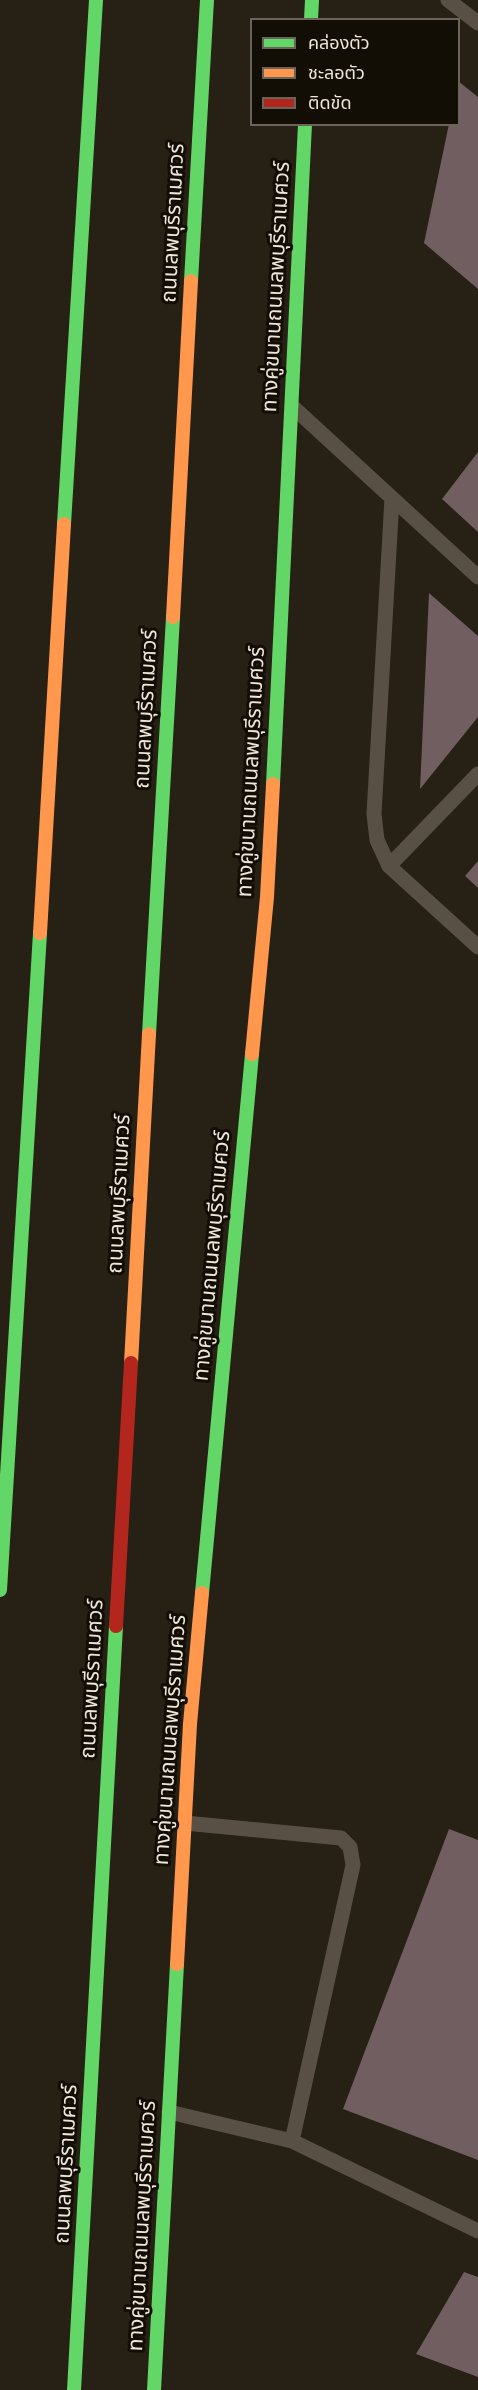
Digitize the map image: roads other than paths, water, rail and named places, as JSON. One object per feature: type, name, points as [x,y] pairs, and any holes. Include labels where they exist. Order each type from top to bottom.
[{"type":"main road","points":[[0,1590],[96,0]]},
{"type":"main road","name":"ถนนลพบุรีราเมศวร์","points":[[74,2390],[207,0]]},
{"type":"main road","points":[[311,18],[312,0]]},
{"type":"main road","name":"ทางคู่ขนานถนนลพบุรีราเมศวร์","points":[[154,2390],[190,1724],[267,897],[305,126]]},
{"type":"main road","points":[[10,1189],[32,1035]]},
{"type":"lane","points":[[448,0],[478,23]]},
{"type":"lane","points":[[291,405],[478,577]]},
{"type":"lane","points":[[392,498],[374,814],[378,840],[389,866],[478,947]]},
{"type":"lane","points":[[389,866],[478,774]]},
{"type":"lane","points":[[185,1823],[341,1838],[350,1847],[353,1865],[292,2141]]},
{"type":"lane","points":[[169,2112],[292,2141],[478,2230]]}]
